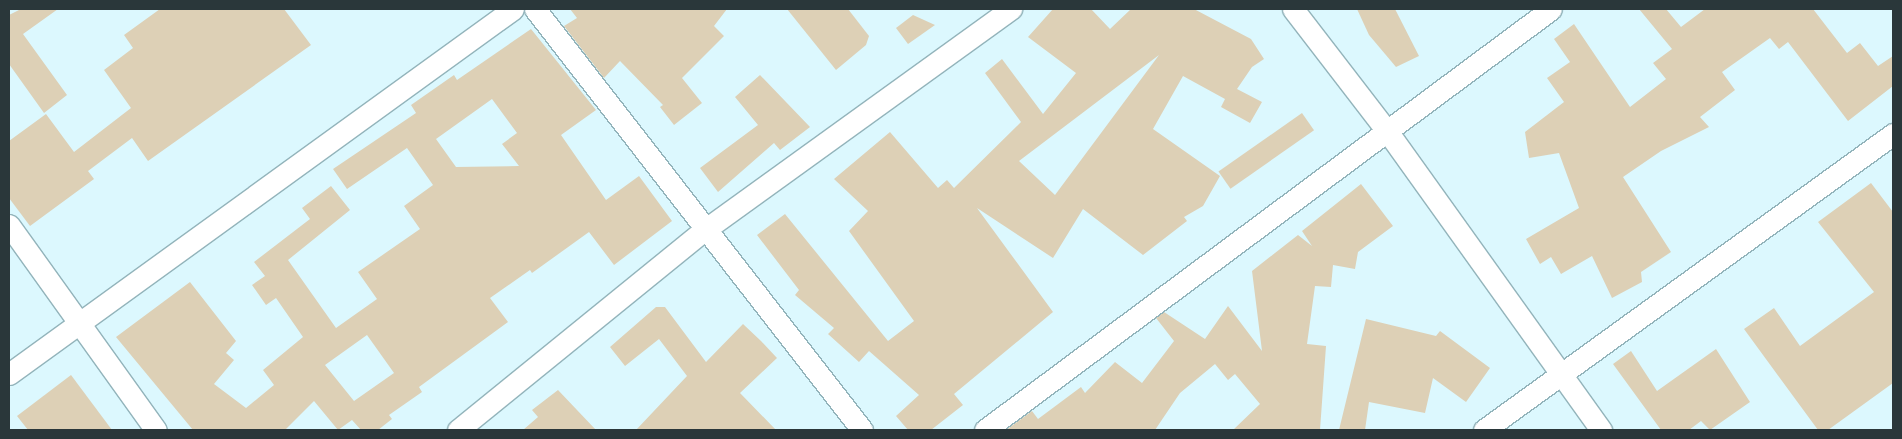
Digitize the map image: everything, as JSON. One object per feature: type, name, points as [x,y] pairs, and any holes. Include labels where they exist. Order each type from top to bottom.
[{"type":"street","points":[[9,374],[513,9]]},
{"type":"street","points":[[535,9],[703,231],[862,430]]},
{"type":"street","points":[[458,430],[703,231],[1011,9]]},
{"type":"street","points":[[1293,9],[1387,131],[1601,430]]},
{"type":"street","points":[[985,430],[1551,9]]},
{"type":"street","points":[[1484,430],[1893,134]]},
{"type":"street","points":[[9,225],[156,430]]},
{"type":"building","points":[[21,9],[58,9],[23,34],[67,95],[44,113],[9,64],[9,15]]},
{"type":"building","points":[[160,9],[284,9],[311,45],[148,161],[132,138],[88,171],[94,179],[30,226],[9,198],[9,141],[46,114],[74,152],[131,108],[104,70],[133,48],[124,35]]},
{"type":"building","points":[[570,9],[727,9],[714,26],[724,36],[682,78],[702,103],[674,125],[660,107],[663,105],[620,61],[604,78],[564,26],[577,18]]},
{"type":"building","points":[[787,9],[848,9],[869,36],[866,45],[836,70]]},
{"type":"building","points":[[1053,9],[1091,9],[1110,29],[1131,9],[1194,9],[1251,39],[1264,59],[1252,67],[1237,89],[1262,102],[1250,123],[1221,107],[1225,99],[1183,76],[1153,129],[1220,176],[1203,206],[1184,217],[1187,221],[1143,255],[1083,209],[1053,258],[977,208],[1053,312],[954,394],[963,405],[931,430],[908,430],[896,416],[919,395],[869,351],[859,362],[828,334],[834,328],[795,295],[799,290],[757,235],[785,214],[888,341],[914,321],[849,231],[868,211],[834,179],[890,132],[938,188],[947,180],[954,188],[1021,122],[985,73],[1002,59],[1043,114],[1076,73],[1028,37]],"holes":[[[1159,55],[1055,195],[1019,161]]]},
{"type":"building","points":[[1357,9],[1395,9],[1419,56],[1396,67],[1369,35]]},
{"type":"building","points":[[1639,9],[1666,9],[1681,27],[1705,9],[1813,9],[1847,53],[1860,43],[1878,66],[1893,56],[1893,86],[1848,121],[1788,42],[1779,49],[1770,38],[1722,72],[1735,90],[1700,117],[1709,127],[1661,151],[1623,177],[1671,252],[1641,272],[1642,282],[1612,298],[1592,256],[1561,274],[1551,257],[1540,264],[1526,239],[1579,208],[1559,153],[1529,158],[1525,132],[1564,102],[1547,78],[1570,62],[1554,39],[1574,24],[1630,107],[1666,79],[1653,63],[1672,49]]},
{"type":"building","points":[[913,15],[935,25],[908,44],[896,28]]},
{"type":"building","points":[[531,29],[596,110],[561,135],[606,200],[639,176],[672,221],[614,265],[589,232],[532,273],[530,270],[490,298],[508,322],[419,387],[422,392],[389,415],[392,419],[378,430],[361,430],[352,420],[338,430],[314,401],[285,430],[193,430],[116,337],[190,282],[236,341],[226,353],[234,360],[214,384],[246,408],[274,385],[263,370],[303,337],[276,298],[266,305],[252,285],[265,276],[254,262],[310,219],[302,208],[331,186],[350,210],[288,260],[336,328],[377,299],[358,272],[420,229],[404,206],[433,185],[407,148],[347,189],[333,169],[416,113],[411,105],[454,75],[457,80]],"holes":[[[492,99],[517,133],[502,144],[519,166],[456,167],[436,139]],[[367,335],[394,373],[354,401],[325,365]]]},
{"type":"building","points":[[760,75],[810,127],[780,150],[774,143],[718,192],[700,168],[758,125],[735,97]]},
{"type":"building","points":[[1302,113],[1314,130],[1230,189],[1218,172]]},
{"type":"building","points":[[1871,183],[1893,212],[1893,383],[1828,430],[1818,430],[1744,329],[1774,308],[1800,346],[1874,292],[1818,222]]},
{"type":"building","points":[[1361,184],[1393,226],[1358,252],[1355,269],[1333,265],[1331,287],[1315,286],[1307,344],[1326,346],[1320,430],[1233,430],[1260,404],[1235,374],[1228,380],[1215,364],[1180,393],[1155,430],[1006,430],[1032,411],[1038,419],[1081,387],[1085,393],[1115,362],[1142,383],[1174,341],[1156,318],[1164,312],[1205,339],[1228,306],[1262,351],[1252,271],[1298,235],[1312,246],[1302,231]]},
{"type":"building","points":[[656,307],[665,307],[706,362],[743,324],[761,341],[777,358],[740,393],[776,430],[636,430],[687,376],[659,339],[625,366],[610,347]]},
{"type":"building","points":[[1366,319],[1436,336],[1440,331],[1490,368],[1466,402],[1433,378],[1425,413],[1369,402],[1365,430],[1339,430]]},
{"type":"building","points":[[1716,349],[1750,402],[1710,430],[1701,421],[1689,430],[1661,430],[1613,364],[1631,351],[1657,391]]},
{"type":"building","points":[[71,375],[112,430],[28,430],[17,416]]},
{"type":"building","points":[[558,390],[596,430],[523,430],[538,417],[532,410]]}]
